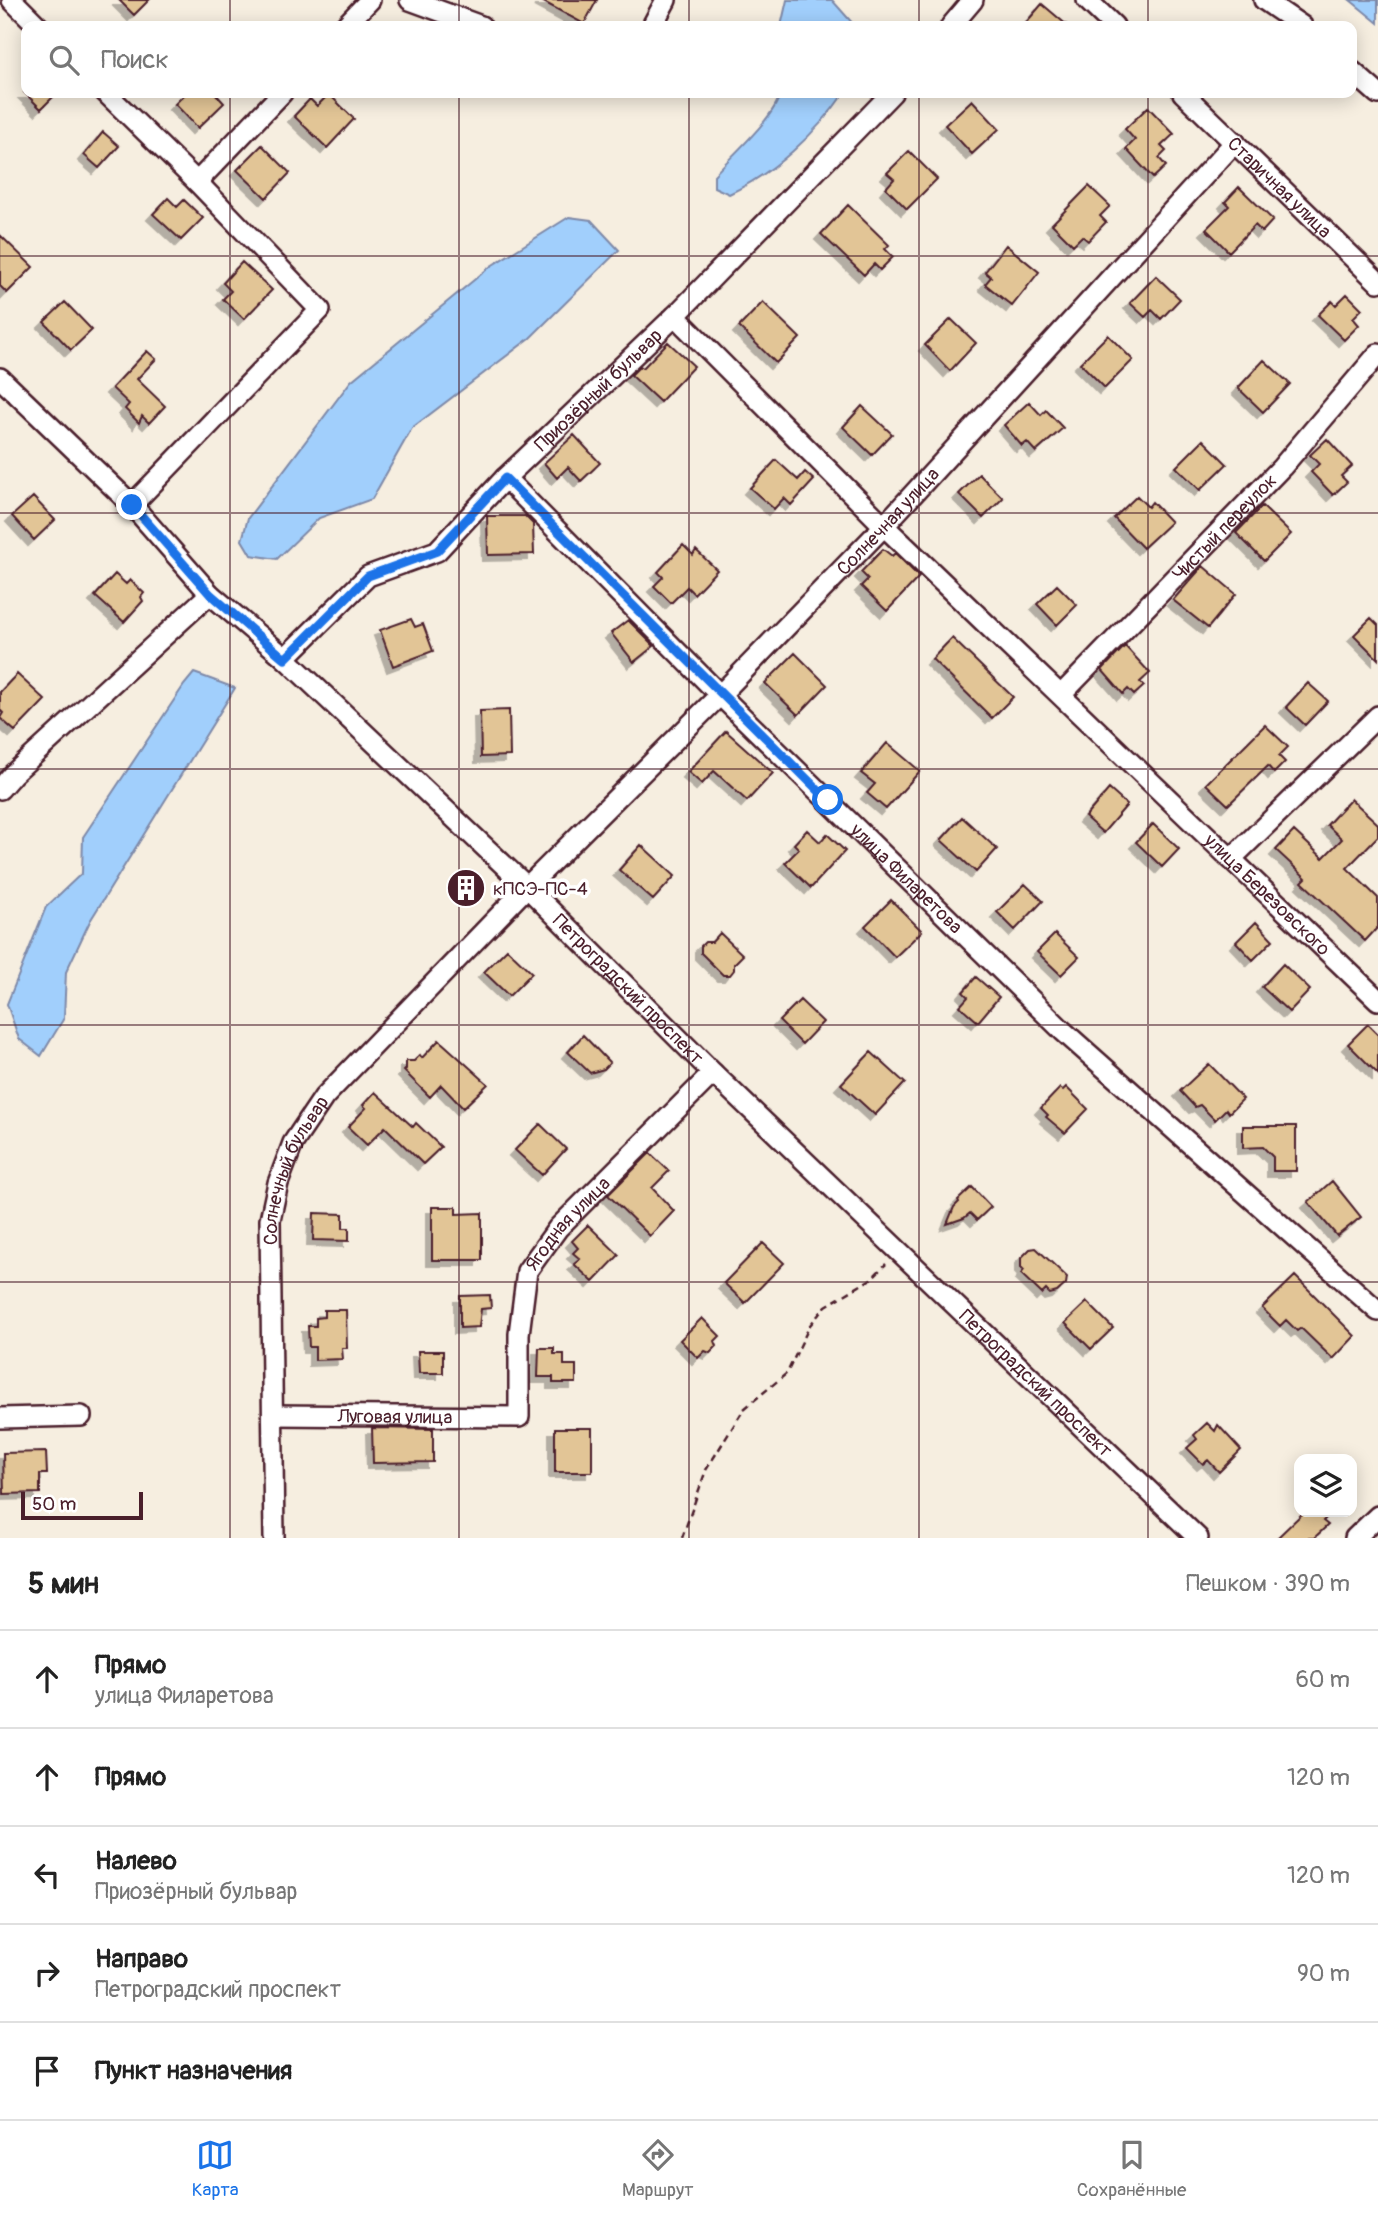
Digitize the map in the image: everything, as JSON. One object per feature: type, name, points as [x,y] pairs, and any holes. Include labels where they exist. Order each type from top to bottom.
[{"type":"street","points":[[0,10],[10,0],[33,21]]},
{"type":"street","points":[[350,21],[370,0]]},
{"type":"street","points":[[410,0],[467,21]]},
{"type":"street","points":[[655,21],[666,0]]},
{"type":"street","points":[[955,21],[973,0]]},
{"type":"street","points":[[1087,0],[1109,21]]},
{"type":"street","points":[[1264,0],[1295,21]]},
{"type":"street","points":[[1357,75],[1378,94]]},
{"type":"street","points":[[111,98],[197,182],[320,310],[132,505]]},
{"type":"street","points":[[197,182],[277,98]]},
{"type":"street","name":"Приозёрный бульвар","points":[[285,659],[368,576],[437,551],[505,478],[675,317],[887,98]]},
{"type":"street","name":"Старичная улица","points":[[1188,98],[1378,282]]},
{"type":"street","name":"Солнечная улица","points":[[527,887],[720,695],[884,526],[1235,142]]},
{"type":"street","name":"улица Березовского","points":[[675,317],[884,526],[1378,1000]]},
{"type":"street","name":"Чистый переулок","points":[[1062,694],[1282,467],[1378,354]]},
{"type":"street","name":"Петроградский проспект","points":[[0,378],[132,505],[210,594],[285,659],[527,887],[713,1073],[1198,1538]]},
{"type":"street","name":"улица Филаретова","points":[[505,478],[720,695],[1063,1031],[1378,1311]]},
{"type":"street","points":[[0,789],[7,767],[210,594]]},
{"type":"street","points":[[1231,859],[1378,716]]},
{"type":"street","name":"Солнечный бульвар","points":[[274,1538],[270,1220],[278,1183],[293,1143],[324,1097],[527,887]]},
{"type":"street","name":"Ягодная улица","points":[[519,1417],[519,1334],[527,1271],[558,1228],[713,1073]]},
{"type":"street","name":"Луговая улица","points":[[273,1415],[519,1417]]},
{"type":"street","points":[[0,1418],[81,1416]]},
{"type":"street","points":[[1355,1538],[1378,1516]]},
{"type":"path","points":[[682,1538],[706,1471],[744,1409],[787,1373],[810,1325],[826,1306],[871,1279],[898,1251]]},
{"type":"water","points":[[787,0],[832,0],[851,21],[782,21]]},
{"type":"water","points":[[1350,0],[1378,0],[1378,23]]},
{"type":"water","points":[[778,98],[840,98],[821,123],[778,164],[729,194],[714,187],[714,175],[752,136]]},
{"type":"water","points":[[569,217],[591,220],[619,250],[530,338],[412,428],[372,499],[319,518],[277,559],[251,555],[242,540],[248,518],[351,381],[491,266]]},
{"type":"water","points":[[194,673],[235,688],[90,921],[66,972],[64,1018],[41,1056],[19,1039],[7,1004],[46,907],[82,873],[83,837]]},
{"type":"building","points":[[119,0],[149,0],[134,15]]},
{"type":"building","points":[[540,0],[597,0],[586,21],[578,21]]},
{"type":"building","points":[[1042,4],[1062,21],[1027,21]]},
{"type":"building","points":[[30,98],[52,98],[41,109]]},
{"type":"building","points":[[181,98],[220,98],[224,103],[198,128],[175,104]]},
{"type":"building","points":[[325,98],[333,98],[354,119],[327,148],[294,116],[310,99],[317,106]]},
{"type":"building","points":[[972,100],[999,129],[972,154],[945,125]]},
{"type":"building","points":[[1148,107],[1174,134],[1161,146],[1166,151],[1159,158],[1166,166],[1153,178],[1126,149],[1135,140],[1125,129]]},
{"type":"building","points":[[103,132],[119,146],[99,168],[84,155]]},
{"type":"building","points":[[262,145],[290,173],[266,198],[237,170]]},
{"type":"building","points":[[909,151],[937,179],[907,209],[886,188],[894,179],[887,173]]},
{"type":"building","points":[[1089,186],[1110,206],[1100,216],[1106,222],[1088,241],[1082,236],[1073,245],[1052,224]]},
{"type":"building","points":[[1239,187],[1273,220],[1262,232],[1255,225],[1229,252],[1206,229],[1229,206],[1225,202]]},
{"type":"building","points":[[168,198],[177,207],[184,200],[203,218],[181,240],[153,214]]},
{"type":"building","points":[[848,205],[889,245],[885,249],[893,257],[880,270],[874,264],[864,275],[821,234]]},
{"type":"building","points":[[0,235],[33,267],[7,293],[0,286]]},
{"type":"building","points":[[1006,245],[1039,272],[1012,306],[985,284],[991,277],[985,272]]},
{"type":"building","points":[[242,262],[272,290],[244,319],[223,299],[231,291],[223,283]]},
{"type":"building","points":[[1156,276],[1180,299],[1161,319],[1152,310],[1145,317],[1130,303]]},
{"type":"building","points":[[1347,294],[1362,309],[1353,318],[1359,325],[1344,340],[1318,315],[1332,301],[1336,305]]},
{"type":"building","points":[[65,302],[92,330],[71,350],[44,322]]},
{"type":"building","points":[[763,302],[800,338],[776,363],[739,327]]},
{"type":"building","points":[[951,319],[976,343],[950,371],[925,345]]},
{"type":"building","points":[[1108,335],[1133,360],[1105,388],[1080,363]]},
{"type":"building","points":[[668,342],[694,366],[660,402],[631,375],[640,366],[643,368]]},
{"type":"building","points":[[147,351],[156,359],[137,379],[165,406],[149,423],[142,416],[139,423],[125,409],[129,404],[112,388]]},
{"type":"building","points":[[1264,360],[1290,384],[1263,412],[1238,388]]},
{"type":"building","points":[[1029,402],[1041,415],[1046,410],[1063,428],[1036,452],[1027,442],[1022,446],[1004,425]]},
{"type":"building","points":[[862,406],[892,434],[872,455],[843,427]]},
{"type":"building","points":[[574,435],[600,463],[581,481],[568,467],[557,478],[544,463]]},
{"type":"building","points":[[1327,439],[1352,466],[1341,476],[1347,482],[1333,495],[1311,472],[1319,464],[1310,455]]},
{"type":"building","points":[[1203,440],[1227,464],[1200,490],[1176,467]]},
{"type":"building","points":[[776,460],[798,480],[805,472],[814,480],[791,505],[784,498],[774,509],[750,488]]},
{"type":"building","points":[[979,474],[1003,498],[983,518],[959,494]]},
{"type":"building","points":[[1137,496],[1148,507],[1152,502],[1171,522],[1143,548],[1114,518]]},
{"type":"building","points":[[33,497],[55,520],[34,540],[12,516]]},
{"type":"building","points":[[1262,506],[1291,534],[1264,561],[1236,533]]},
{"type":"building","points":[[487,516],[525,516],[533,524],[534,554],[488,555]]},
{"type":"building","points":[[683,545],[693,555],[696,550],[717,570],[694,594],[687,587],[671,603],[654,586],[663,577],[658,572]]},
{"type":"building","points":[[883,549],[892,556],[895,553],[919,577],[887,611],[861,586],[868,579],[861,572]]},
{"type":"building","points":[[1203,566],[1236,594],[1208,628],[1173,600]]},
{"type":"building","points":[[115,574],[126,584],[130,580],[144,593],[141,597],[143,601],[124,622],[95,596]]},
{"type":"building","points":[[1057,585],[1077,605],[1057,625],[1037,604]]},
{"type":"building","points":[[1371,618],[1378,625],[1378,659],[1354,635]]},
{"type":"building","points":[[411,619],[415,627],[423,624],[433,651],[393,666],[380,630]]},
{"type":"building","points":[[628,620],[654,646],[634,662],[611,633]]},
{"type":"building","points":[[952,638],[1013,697],[992,718],[932,659]]},
{"type":"building","points":[[1125,646],[1150,673],[1140,682],[1144,686],[1134,695],[1128,689],[1123,694],[1102,670]]},
{"type":"building","points":[[795,653],[827,685],[798,715],[765,683]]},
{"type":"building","points":[[17,674],[45,700],[15,731],[0,718],[3,713],[0,710],[0,692]]},
{"type":"building","points":[[1308,683],[1328,701],[1305,725],[1286,707]]},
{"type":"building","points":[[509,710],[510,756],[481,757],[480,711]]},
{"type":"building","points":[[1265,725],[1288,747],[1279,756],[1285,762],[1274,773],[1268,766],[1228,805],[1206,784]]},
{"type":"building","points":[[726,731],[773,773],[747,801],[714,771],[702,784],[688,772]]},
{"type":"building","points":[[887,743],[920,771],[886,809],[867,793],[875,784],[861,773]]},
{"type":"building","points":[[1109,789],[1127,805],[1103,833],[1085,817]]},
{"type":"building","points":[[1351,799],[1378,824],[1378,836],[1347,868],[1378,898],[1378,927],[1365,941],[1302,882],[1306,878],[1276,850],[1294,831],[1323,858],[1342,839],[1327,825]]},
{"type":"building","points":[[962,817],[997,849],[976,872],[941,840]]},
{"type":"building","points":[[1153,824],[1179,849],[1162,867],[1136,842]]},
{"type":"building","points":[[807,830],[820,842],[827,834],[845,851],[811,888],[785,863],[799,849],[794,844]]},
{"type":"building","points":[[641,845],[675,876],[653,900],[619,870]]},
{"type":"building","points":[[1025,884],[1043,901],[1015,930],[997,912]]},
{"type":"building","points":[[891,900],[922,931],[895,957],[865,926]]},
{"type":"building","points":[[1256,922],[1273,940],[1253,960],[1236,942]]},
{"type":"building","points":[[720,933],[743,955],[734,964],[730,975],[723,975],[701,953],[701,946],[705,942],[712,942]]},
{"type":"building","points":[[1055,934],[1079,957],[1061,975],[1037,952]]},
{"type":"building","points":[[507,949],[532,973],[509,996],[484,972]]},
{"type":"building","points":[[1283,964],[1310,990],[1289,1012],[1262,987]]},
{"type":"building","points":[[976,977],[999,997],[978,1022],[960,1006],[968,997],[963,992]]},
{"type":"building","points":[[800,1000],[823,1022],[802,1044],[779,1021]]},
{"type":"building","points":[[1368,1024],[1378,1034],[1378,1074],[1348,1044]]},
{"type":"building","points":[[583,1035],[610,1063],[604,1069],[590,1073],[568,1052]]},
{"type":"building","points":[[439,1040],[488,1084],[463,1108],[441,1085],[430,1097],[404,1071],[406,1061],[414,1061],[420,1055],[422,1058]]},
{"type":"building","points":[[871,1052],[905,1083],[875,1115],[841,1084]]},
{"type":"building","points":[[1209,1064],[1243,1099],[1229,1113],[1226,1109],[1215,1120],[1200,1105],[1195,1107],[1180,1091]]},
{"type":"building","points":[[1066,1087],[1088,1109],[1065,1133],[1046,1117],[1048,1115],[1041,1108],[1060,1088],[1063,1090]]},
{"type":"building","points":[[375,1092],[413,1127],[416,1123],[441,1147],[423,1164],[385,1127],[367,1145],[348,1127],[366,1108],[363,1105]]},
{"type":"building","points":[[540,1124],[566,1149],[542,1175],[515,1150]]},
{"type":"building","points":[[1243,1126],[1296,1126],[1296,1171],[1273,1171],[1273,1157],[1263,1147],[1243,1148]]},
{"type":"building","points":[[650,1153],[669,1171],[652,1188],[674,1211],[650,1236],[608,1195]]},
{"type":"building","points":[[1332,1181],[1361,1217],[1337,1236],[1308,1202]]},
{"type":"building","points":[[972,1187],[991,1207],[977,1220],[970,1213],[947,1224],[958,1200]]},
{"type":"building","points":[[432,1207],[456,1207],[456,1214],[482,1213],[482,1260],[432,1260]]},
{"type":"building","points":[[314,1213],[343,1214],[343,1228],[349,1228],[349,1241],[313,1240]]},
{"type":"building","points":[[588,1225],[619,1255],[593,1282],[574,1264],[580,1259],[573,1253],[578,1248],[572,1241]]},
{"type":"building","points":[[763,1243],[784,1263],[745,1303],[724,1283]]},
{"type":"building","points":[[1036,1248],[1067,1277],[1066,1284],[1057,1292],[1050,1294],[1046,1290],[1042,1294],[1021,1274],[1024,1270],[1021,1267],[1021,1258],[1030,1249]]},
{"type":"building","points":[[1295,1276],[1355,1336],[1333,1359],[1301,1328],[1297,1331],[1286,1320],[1280,1326],[1262,1308]]},
{"type":"building","points":[[490,1295],[491,1308],[481,1309],[479,1327],[460,1328],[460,1296]]},
{"type":"building","points":[[1087,1302],[1113,1328],[1091,1349],[1065,1323]]},
{"type":"building","points":[[324,1310],[346,1310],[347,1348],[342,1348],[343,1359],[315,1360],[315,1347],[309,1347],[308,1326],[316,1326],[316,1318],[324,1317]]},
{"type":"building","points":[[702,1318],[720,1336],[715,1341],[717,1346],[710,1353],[705,1351],[698,1358],[680,1340]]},
{"type":"building","points":[[539,1348],[554,1348],[554,1354],[564,1354],[564,1365],[576,1365],[576,1383],[553,1383],[553,1377],[538,1377]]},
{"type":"building","points":[[418,1351],[443,1351],[443,1373],[419,1373]]},
{"type":"building","points":[[1207,1423],[1215,1431],[1218,1425],[1241,1450],[1219,1472],[1208,1460],[1203,1464],[1187,1448],[1197,1439],[1194,1435]]},
{"type":"building","points":[[372,1428],[433,1429],[433,1462],[373,1463]]},
{"type":"building","points":[[555,1428],[592,1428],[592,1472],[555,1472]]},
{"type":"building","points":[[46,1452],[47,1474],[40,1474],[40,1493],[4,1494],[3,1453]]},
{"type":"building","points":[[1299,1517],[1327,1517],[1323,1521],[1328,1525],[1314,1538],[1277,1538]]},
{"type":"place","name":"кПСЭ-ПС-4","points":[[466,888]]},
{"type":"route","points":[[132,505],[210,594],[285,659],[368,576],[437,551],[505,478],[828,800]]}]
